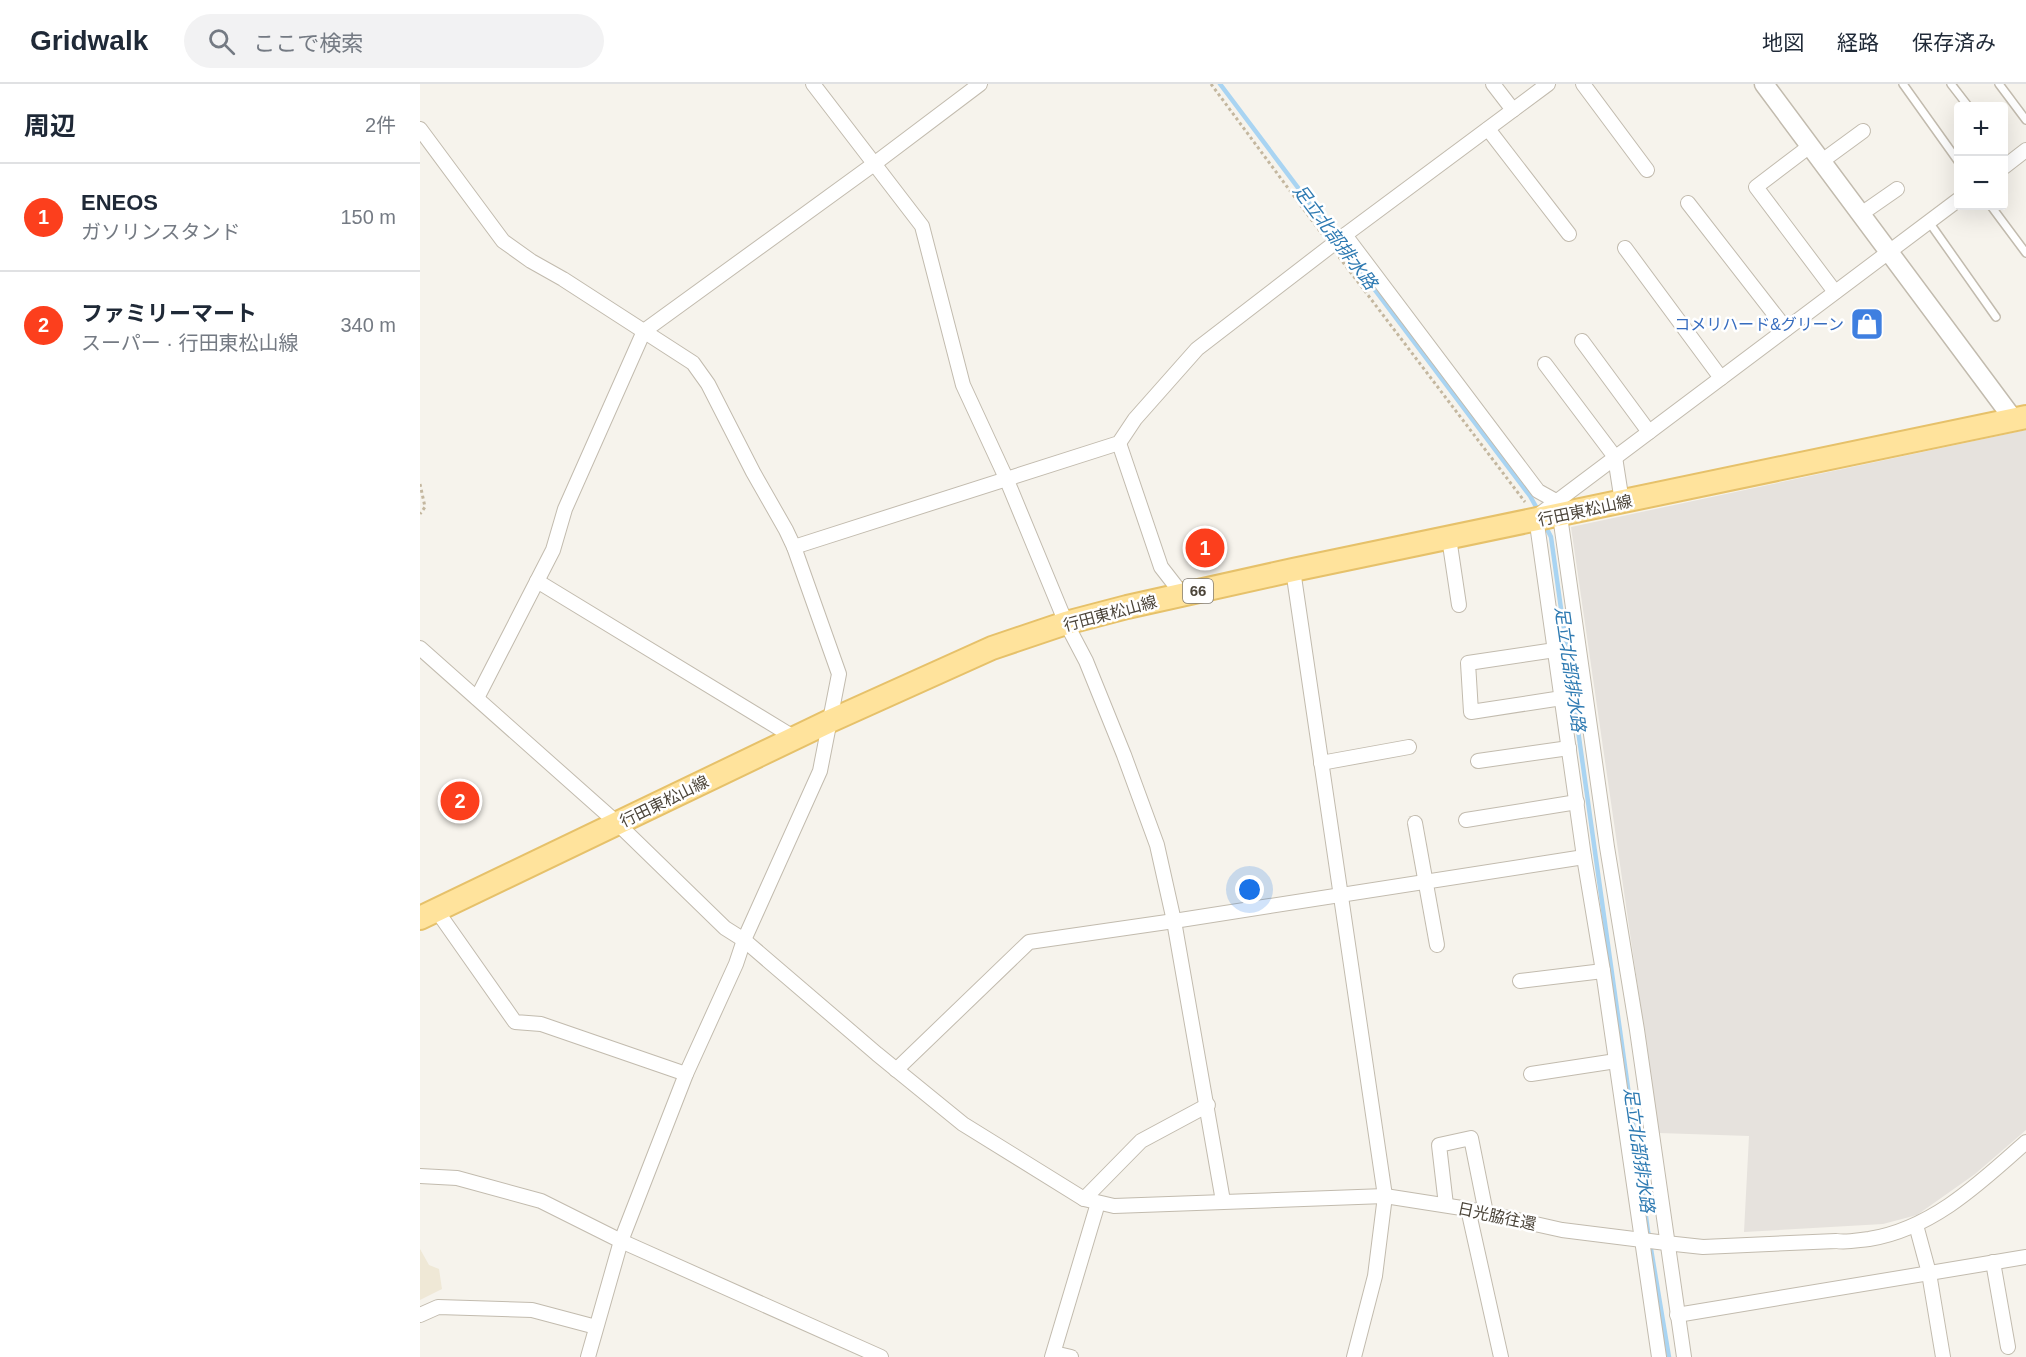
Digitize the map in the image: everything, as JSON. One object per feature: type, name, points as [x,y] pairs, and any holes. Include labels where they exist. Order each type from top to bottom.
[{"type":"main road","name":"行田東松山線","points":[[428,915],[830,721],[992,648],[1066,623],[1182,594],[1536,518],[1558,509],[1622,502],[2020,419]]},
{"type":"street","points":[[813,84],[922,226],[963,385],[1006,478],[1124,755],[1157,845],[1174,921],[1223,1201]]},
{"type":"street","points":[[477,698],[553,550],[565,509],[644,331],[980,84]]},
{"type":"street","points":[[1493,84],[1514,110]]},
{"type":"street","points":[[794,547],[1119,443],[1134,419],[1197,349],[1345,235],[1548,84]]},
{"type":"street","points":[[1583,84],[1647,170]]},
{"type":"street","points":[[1764,84],[1889,252],[2020,419]]},
{"type":"street","points":[[420,129],[503,241],[693,363],[708,384],[794,547],[839,674],[820,771],[686,1074],[621,1241],[588,1357]]},
{"type":"street","points":[[1488,129],[1569,234]]},
{"type":"street","points":[[1822,161],[1863,131]]},
{"type":"street","points":[[1810,146],[1756,187],[1835,292]]},
{"type":"street","points":[[2008,160],[2026,150]]},
{"type":"street","points":[[1861,214],[1897,189]]},
{"type":"street","points":[[1688,202],[1786,329]]},
{"type":"street","points":[[1558,509],[1615,457],[1954,204]]},
{"type":"street","points":[[1345,235],[1538,491],[1558,509],[1605,836],[1637,1030],[1683,1357]]},
{"type":"street","points":[[1625,248],[1721,378]]},
{"type":"street","points":[[1582,341],[1649,432]]},
{"type":"street","points":[[1545,364],[1615,457],[1622,502]]},
{"type":"street","points":[[1119,443],[1161,567],[1182,594]]},
{"type":"street","points":[[1536,518],[1659,1357]]},
{"type":"street","points":[[1449,538],[1459,605]]},
{"type":"street","points":[[1293,570],[1385,1196],[1375,1276],[1354,1357]]},
{"type":"street","points":[[537,581],[795,738]]},
{"type":"street","name":"日光脇往還","points":[[420,648],[617,823],[725,928],[744,940],[896,1070],[963,1124],[1084,1198],[1098,1203],[1114,1206],[1385,1196],[1468,1209],[1562,1230],[1666,1243],[1703,1246],[1844,1242],[1887,1236],[1916,1225],[1969,1192],[2026,1142]]},
{"type":"street","points":[[1555,650],[1468,663],[1471,712],[1562,698]]},
{"type":"street","points":[[1321,763],[1409,747]]},
{"type":"street","points":[[1478,761],[1569,748]]},
{"type":"street","points":[[1466,820],[1576,802]]},
{"type":"street","points":[[1415,823],[1437,945]]},
{"type":"street","points":[[896,1070],[1029,942],[1340,896],[1584,856]]},
{"type":"street","points":[[428,915],[515,1022],[541,1024],[686,1074]]},
{"type":"street","points":[[1520,981],[1603,971]]},
{"type":"street","points":[[1531,1074],[1616,1061]]},
{"type":"street","points":[[1084,1198],[1141,1141],[1208,1105]]},
{"type":"street","points":[[1446,1205],[1439,1145],[1471,1138],[1486,1213]]},
{"type":"street","points":[[420,1176],[457,1178],[541,1201],[621,1241],[866,1354],[881,1357]]},
{"type":"street","points":[[1071,1357],[1053,1355],[1098,1203]]},
{"type":"street","points":[[1468,1209],[1501,1357]]},
{"type":"street","points":[[1916,1225],[1929,1273],[1943,1357]]},
{"type":"street","points":[[1677,1315],[2026,1257]]},
{"type":"street","points":[[1993,1262],[2008,1347]]},
{"type":"street","points":[[420,1315],[438,1306],[532,1310],[596,1327]]},
{"type":"lane","points":[[1903,84],[1955,156]]},
{"type":"lane","points":[[1951,84],[1965,102]]},
{"type":"lane","points":[[1999,84],[2026,120]]},
{"type":"lane","points":[[1994,210],[2026,253]]},
{"type":"lane","points":[[1929,222],[1996,317]]},
{"type":"path","points":[[1211,84],[1536,518]]},
{"type":"path","points":[[420,484],[426,507],[420,514]]},
{"type":"shaded area","points":[[2026,430],[2026,1130],[1975,1174],[1917,1215],[1883,1224],[1744,1232],[1749,1136],[1659,1133],[1571,527]]},
{"type":"shaded area","points":[[420,1249],[429,1265],[439,1269],[442,1289],[420,1300]]},
{"type":"waterway","name":"足立北部排水路","points":[[1220,84],[1530,496],[1539,512]]},
{"type":"waterway","name":"足立北部排水路","points":[[1545,525],[1551,537],[1648,1231],[1669,1357]]},
{"type":"place","name":"コメリハード&グリーン","points":[[1867,324]]},
{"type":"place","name":"ENEOS","points":[[1205,548]]},
{"type":"place","name":"ファミリーマート","points":[[460,801]]}]
